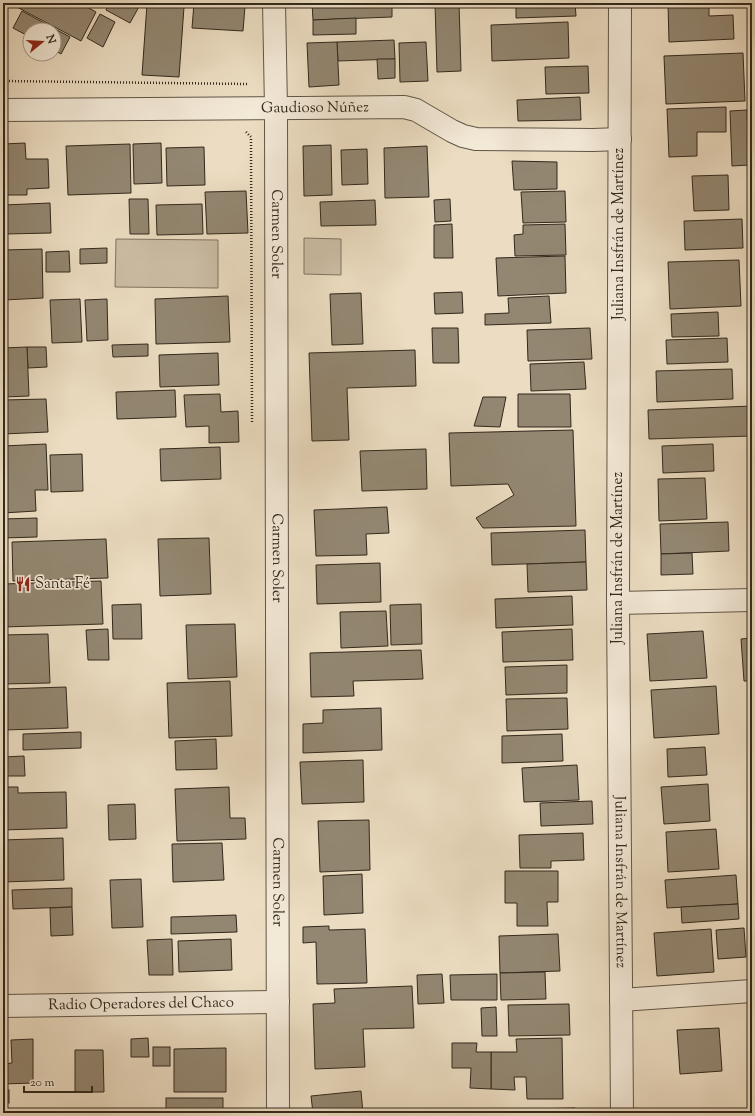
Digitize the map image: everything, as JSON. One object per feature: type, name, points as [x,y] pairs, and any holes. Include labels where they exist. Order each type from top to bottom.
[{"type":"street","name":"Carmen Soler","points":[[274,3],[276,108],[278,1113]]},
{"type":"street","name":"Juliana Insfrán de Martínez","points":[[620,3],[618,603],[622,1113]]},
{"type":"street","name":"Gaudioso Núñez","points":[[3,110],[404,107],[416,110],[463,136],[476,139],[593,140],[620,138]]},
{"type":"street","points":[[618,603],[752,600]]},
{"type":"street","points":[[621,1000],[752,991]]},
{"type":"street","name":"Radio Operadores del Chaco","points":[[3,1006],[278,1002]]},
{"type":"path","name":"Gaudioso Núñez","points":[[3,81],[248,84]]},
{"type":"shaded area","points":[[304,238],[341,239],[341,275],[304,274]]},
{"type":"shaded area","points":[[116,239],[218,240],[218,288],[115,287]]},
{"type":"building","points":[[17,3],[80,3],[96,12],[81,41],[62,31],[62,22],[45,22],[15,6]]},
{"type":"building","points":[[109,3],[141,3],[130,23],[106,10]]},
{"type":"building","points":[[194,3],[245,6],[243,31],[192,28]]},
{"type":"building","points":[[312,3],[392,3],[392,17],[313,20]]},
{"type":"building","points":[[435,3],[459,3],[461,71],[437,72]]},
{"type":"building","points":[[516,3],[575,3],[576,16],[516,18]]},
{"type":"building","points":[[668,3],[709,3],[709,16],[733,15],[734,39],[669,42]]},
{"type":"building","points":[[147,4],[184,7],[179,77],[142,75]]},
{"type":"building","points":[[22,11],[42,22],[22,22],[22,33],[13,28]]},
{"type":"building","points":[[100,14],[115,22],[103,47],[87,38]]},
{"type":"building","points":[[356,18],[356,34],[313,35],[313,20]]},
{"type":"building","points":[[568,22],[569,58],[492,61],[491,25]]},
{"type":"building","points":[[62,33],[70,37],[62,52]]},
{"type":"building","points":[[394,40],[395,59],[338,61],[337,42]]},
{"type":"building","points":[[337,42],[339,85],[309,87],[307,43]]},
{"type":"building","points":[[426,42],[428,81],[400,82],[399,43]]},
{"type":"building","points":[[743,53],[745,101],[666,104],[664,56]]},
{"type":"building","points":[[377,59],[395,59],[395,78],[378,79]]},
{"type":"building","points":[[588,66],[589,93],[546,94],[545,67]]},
{"type":"building","points":[[580,97],[581,120],[518,121],[517,100]]},
{"type":"building","points":[[726,107],[726,132],[697,132],[697,156],[669,157],[667,109]]},
{"type":"building","points":[[747,110],[749,165],[732,166],[730,111]]},
{"type":"building","points":[[25,143],[26,159],[48,159],[49,188],[27,189],[27,195],[3,195],[3,144]]},
{"type":"building","points":[[161,143],[162,183],[134,184],[133,144]]},
{"type":"building","points":[[130,144],[131,193],[68,195],[66,146]]},
{"type":"building","points":[[331,145],[332,195],[304,196],[303,146]]},
{"type":"building","points":[[427,146],[429,197],[385,198],[384,148]]},
{"type":"building","points":[[204,147],[205,185],[167,186],[166,148]]},
{"type":"building","points":[[367,149],[368,184],[342,185],[341,150]]},
{"type":"building","points":[[512,161],[557,162],[557,189],[514,190]]},
{"type":"building","points":[[728,175],[729,210],[694,211],[692,176]]},
{"type":"building","points":[[246,191],[248,233],[207,234],[205,192]]},
{"type":"building","points":[[565,191],[566,222],[523,223],[521,192]]},
{"type":"building","points":[[129,199],[148,199],[149,234],[130,234]]},
{"type":"building","points":[[450,199],[451,221],[435,222],[434,200]]},
{"type":"building","points":[[375,200],[376,225],[321,226],[320,202]]},
{"type":"building","points":[[50,203],[51,233],[5,234],[4,205]]},
{"type":"building","points":[[202,204],[203,234],[157,235],[156,205]]},
{"type":"building","points":[[742,219],[743,248],[685,250],[684,221]]},
{"type":"building","points":[[452,224],[453,258],[434,258],[434,225]]},
{"type":"building","points":[[565,224],[566,255],[515,256],[514,235],[523,234],[523,225]]},
{"type":"building","points":[[107,248],[107,263],[80,264],[80,249]]},
{"type":"building","points":[[42,249],[43,298],[4,300],[3,250]]},
{"type":"building","points":[[69,251],[70,272],[46,272],[46,252]]},
{"type":"building","points":[[565,256],[566,293],[498,296],[496,258]]},
{"type":"building","points":[[739,260],[741,306],[670,309],[668,262]]},
{"type":"building","points":[[462,292],[463,313],[435,314],[434,293]]},
{"type":"building","points":[[361,293],[363,344],[332,345],[330,294]]},
{"type":"building","points":[[228,296],[230,342],[156,344],[155,299]]},
{"type":"building","points":[[549,296],[551,323],[485,325],[485,314],[509,313],[508,298]]},
{"type":"building","points":[[80,299],[82,342],[52,343],[50,300]]},
{"type":"building","points":[[107,299],[108,340],[87,341],[85,300]]},
{"type":"building","points":[[718,312],[719,336],[672,337],[671,314]]},
{"type":"building","points":[[432,328],[458,328],[459,363],[433,363]]},
{"type":"building","points":[[590,328],[592,359],[528,361],[527,330]]},
{"type":"building","points":[[727,338],[728,362],[667,364],[666,340]]},
{"type":"building","points":[[148,344],[148,356],[113,357],[112,345]]},
{"type":"building","points":[[27,347],[46,347],[47,367],[28,368]]},
{"type":"building","points":[[27,347],[29,396],[3,397],[3,348]]},
{"type":"building","points":[[415,350],[416,386],[347,388],[349,440],[312,441],[309,353]]},
{"type":"building","points":[[218,353],[219,385],[160,387],[159,355]]},
{"type":"building","points":[[584,362],[586,389],[531,391],[530,364]]},
{"type":"building","points":[[732,369],[733,399],[657,402],[656,371]]},
{"type":"building","points":[[175,390],[176,417],[117,419],[116,392]]},
{"type":"building","points":[[220,394],[221,412],[238,411],[239,442],[209,443],[209,426],[186,427],[184,395]]},
{"type":"building","points":[[518,394],[570,394],[571,427],[518,427]]},
{"type":"building","points":[[483,397],[506,397],[500,427],[474,426]]},
{"type":"building","points":[[46,399],[48,432],[3,434],[3,400]]},
{"type":"building","points":[[752,406],[752,436],[649,439],[648,410]]},
{"type":"building","points":[[573,430],[576,526],[483,528],[476,518],[514,495],[508,484],[451,486],[449,433]]},
{"type":"building","points":[[46,444],[48,490],[35,490],[36,511],[3,513],[3,446]]},
{"type":"building","points":[[713,444],[714,471],[663,473],[662,446]]},
{"type":"building","points":[[220,447],[221,479],[161,481],[160,449]]},
{"type":"building","points":[[426,449],[427,489],[362,491],[360,451]]},
{"type":"building","points":[[82,454],[83,491],[51,492],[50,455]]},
{"type":"building","points":[[705,478],[707,519],[659,521],[658,479]]},
{"type":"building","points":[[387,507],[389,533],[366,534],[367,555],[316,556],[314,510]]},
{"type":"building","points":[[37,518],[37,537],[3,538],[3,519]]},
{"type":"building","points":[[728,522],[729,551],[661,554],[660,524]]},
{"type":"building","points":[[585,530],[586,562],[492,565],[491,533]]},
{"type":"building","points":[[209,538],[211,594],[160,596],[158,539]]},
{"type":"building","points":[[106,539],[108,578],[13,581],[12,542]]},
{"type":"building","points":[[692,553],[693,574],[661,575],[661,554]]},
{"type":"building","points":[[586,562],[587,590],[528,592],[527,564]]},
{"type":"building","points":[[380,563],[381,602],[317,604],[316,565]]},
{"type":"building","points":[[101,581],[103,624],[3,627],[3,584]]},
{"type":"building","points":[[572,596],[573,625],[496,628],[495,599]]},
{"type":"building","points":[[141,604],[142,639],[113,639],[112,605]]},
{"type":"building","points":[[421,604],[422,644],[391,645],[390,605]]},
{"type":"building","points":[[386,611],[388,646],[341,648],[340,612]]},
{"type":"building","points":[[235,624],[237,677],[188,679],[186,625]]},
{"type":"building","points":[[108,629],[109,660],[88,660],[86,630]]},
{"type":"building","points":[[572,629],[573,660],[503,662],[502,632]]},
{"type":"building","points":[[703,631],[707,678],[650,681],[647,634]]},
{"type":"building","points":[[48,634],[50,683],[3,684],[3,635]]},
{"type":"building","points":[[752,638],[752,681],[744,681],[741,639]]},
{"type":"building","points":[[421,650],[423,679],[353,681],[354,696],[311,697],[310,653]]},
{"type":"building","points":[[567,665],[567,693],[506,695],[505,667]]},
{"type":"building","points":[[230,681],[232,736],[169,738],[167,683]]},
{"type":"building","points":[[716,686],[719,734],[654,738],[651,690]]},
{"type":"building","points":[[66,687],[68,728],[4,730],[3,689]]},
{"type":"building","points":[[567,698],[568,729],[507,731],[506,699]]},
{"type":"building","points":[[381,708],[382,750],[303,753],[303,724],[323,723],[323,710]]},
{"type":"building","points":[[81,732],[81,748],[23,750],[23,734]]},
{"type":"building","points":[[562,734],[563,761],[502,763],[502,736]]},
{"type":"building","points":[[216,739],[217,769],[176,770],[175,741]]},
{"type":"building","points":[[705,747],[707,775],[668,777],[667,749]]},
{"type":"building","points":[[24,756],[25,776],[3,776],[3,757]]},
{"type":"building","points":[[363,760],[364,802],[302,804],[300,762]]},
{"type":"building","points":[[577,765],[579,800],[524,802],[522,768]]},
{"type":"building","points":[[708,784],[710,821],[664,824],[661,787]]},
{"type":"building","points":[[3,787],[18,787],[18,793],[66,792],[67,828],[3,830]]},
{"type":"building","points":[[229,787],[230,818],[245,818],[246,839],[177,841],[175,789]]},
{"type":"building","points":[[592,801],[593,824],[541,826],[540,803]]},
{"type":"building","points":[[135,804],[136,839],[109,840],[108,805]]},
{"type":"building","points":[[369,820],[370,870],[320,872],[318,821]]},
{"type":"building","points":[[716,829],[719,869],[668,872],[666,832]]},
{"type":"building","points":[[583,833],[584,860],[551,861],[551,868],[520,868],[519,835]]},
{"type":"building","points":[[63,838],[64,880],[3,882],[3,840]]},
{"type":"building","points":[[222,843],[224,880],[173,882],[172,844]]},
{"type":"building","points":[[505,871],[558,871],[558,902],[547,902],[548,926],[517,926],[517,903],[505,903]]},
{"type":"building","points":[[362,874],[363,913],[324,915],[323,876]]},
{"type":"building","points":[[736,875],[738,904],[667,908],[665,880]]},
{"type":"building","points":[[141,879],[143,927],[112,928],[110,880]]},
{"type":"building","points":[[72,888],[72,907],[13,909],[12,890]]},
{"type":"building","points":[[738,904],[739,919],[682,923],[681,907]]},
{"type":"building","points":[[72,907],[73,935],[51,936],[50,908]]},
{"type":"building","points":[[236,915],[237,932],[171,934],[171,917]]},
{"type":"building","points":[[749,925],[752,925],[751,962]]},
{"type":"building","points":[[329,926],[329,930],[365,929],[367,983],[317,984],[316,942],[303,943],[303,927]]},
{"type":"building","points":[[744,928],[746,957],[718,959],[716,930]]},
{"type":"building","points":[[711,929],[714,972],[657,976],[654,933]]},
{"type":"building","points":[[558,934],[560,971],[500,973],[499,936]]},
{"type":"building","points":[[172,939],[173,975],[149,975],[147,940]]},
{"type":"building","points":[[231,939],[232,970],[179,972],[178,941]]},
{"type":"building","points":[[545,972],[546,999],[501,1000],[500,973]]},
{"type":"building","points":[[442,974],[444,1003],[418,1004],[417,975]]},
{"type":"building","points":[[497,974],[497,1000],[451,1000],[450,975]]},
{"type":"building","points":[[412,986],[414,1028],[363,1029],[365,1067],[315,1069],[313,1004],[335,1003],[334,989]]},
{"type":"building","points":[[569,1004],[570,1035],[509,1036],[508,1005]]},
{"type":"building","points":[[496,1007],[497,1036],[482,1036],[481,1008]]},
{"type":"building","points":[[719,1028],[722,1071],[680,1074],[677,1030]]},
{"type":"building","points":[[148,1038],[149,1057],[131,1057],[131,1039]]},
{"type":"building","points":[[562,1038],[563,1099],[527,1099],[526,1077],[514,1077],[515,1090],[491,1089],[491,1052],[517,1052],[516,1039]]},
{"type":"building","points":[[33,1039],[33,1083],[3,1084],[3,1064],[12,1063],[11,1040]]},
{"type":"building","points":[[452,1043],[477,1043],[476,1052],[491,1052],[491,1089],[470,1088],[471,1068],[452,1068]]},
{"type":"building","points":[[153,1047],[170,1047],[170,1066],[153,1066]]},
{"type":"building","points":[[226,1048],[226,1092],[174,1092],[174,1049]]},
{"type":"building","points":[[75,1050],[103,1050],[104,1092],[75,1092]]},
{"type":"building","points":[[3,1090],[9,1090],[9,1103],[3,1103]]},
{"type":"building","points":[[361,1091],[363,1113],[313,1113],[311,1096]]},
{"type":"building","points":[[166,1098],[223,1098],[223,1113],[166,1113]]},
{"type":"building","points":[[575,1108],[575,1113],[532,1113],[531,1109]]},
{"type":"place","name":"Santa Fé","points":[[23,584]]}]
